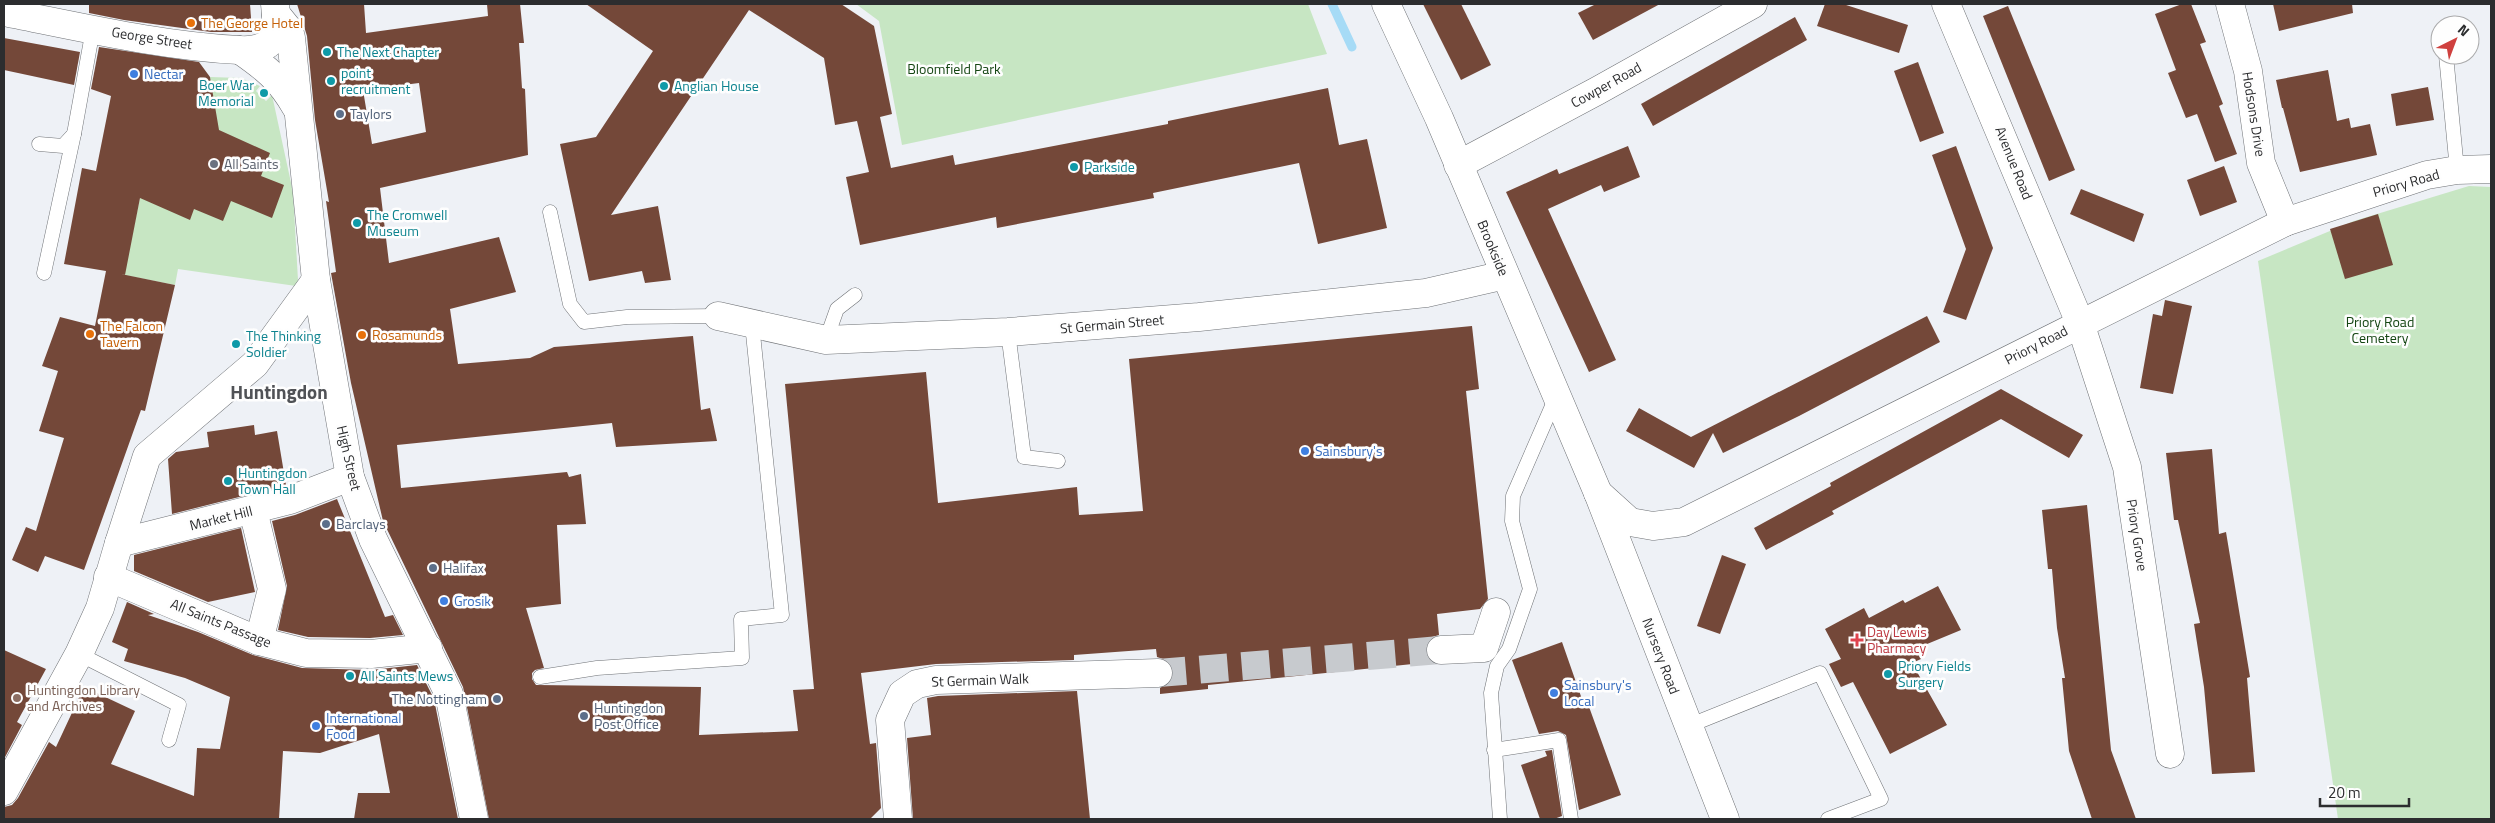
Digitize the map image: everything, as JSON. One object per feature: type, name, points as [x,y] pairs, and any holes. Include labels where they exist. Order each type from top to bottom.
[{"type":"street","name":"Brookside","points":[[1386,4],[1458,165],[1598,494]]},
{"type":"street","name":"Cowper Road","points":[[1458,165],[1597,91],[1753,4]]},
{"type":"street","name":"Avenue Road","points":[[1946,4],[2080,323]]},
{"type":"street","name":"Hodsons Drive","points":[[2230,4],[2248,71],[2261,163],[2285,222]]},
{"type":"street","name":"George Street","points":[[4,12],[34,11],[93,29],[159,40],[240,50],[268,44],[275,34],[275,9]]},
{"type":"street","name":"High Street","points":[[275,9],[289,30],[291,38],[296,108],[316,280],[350,476],[373,539],[449,694],[474,819]]},
{"type":"street","name":"High Street","points":[[240,50],[270,71],[284,86],[296,108]]},
{"type":"street","name":"Priory Road","points":[[1598,494],[1630,522],[1653,526],[1684,522],[2285,222],[2427,175],[2456,170],[2491,169]]},
{"type":"street","name":"St Germain Street","points":[[718,316],[826,340],[1008,332],[1199,317],[1426,293],[1505,275]]},
{"type":"street","points":[[4,791],[85,642],[100,608],[108,577],[147,456],[254,364],[316,280]]},
{"type":"street","name":"Priory Grove","points":[[2080,323],[2127,467],[2170,754]]},
{"type":"street","name":"Market Hill","points":[[119,543],[290,500],[350,476]]},
{"type":"street","name":"Nursery Road","points":[[1598,494],[1725,819]]},
{"type":"street","points":[[254,510],[272,589],[260,641]]},
{"type":"street","name":"All Saints Passage","points":[[108,577],[260,641],[306,653],[371,654],[428,648]]},
{"type":"street","points":[[1441,650],[1484,648],[1496,612]]},
{"type":"street","name":"St Germain Walk","points":[[898,819],[890,720],[902,694],[916,684],[936,680],[1158,673]]},
{"type":"lane","points":[[44,273],[74,134],[93,29]]},
{"type":"lane","points":[[2447,65],[2456,170]]},
{"type":"lane","points":[[39,144],[63,146],[74,134]]},
{"type":"lane","points":[[550,212],[570,304],[584,322],[627,317],[718,316]]},
{"type":"lane","points":[[826,340],[837,309],[855,295]]},
{"type":"lane","points":[[540,677],[597,668],[742,658],[741,619],[782,615],[752,324]]},
{"type":"lane","points":[[1008,332],[1024,457],[1058,461]]},
{"type":"lane","points":[[1500,819],[1491,693],[1497,666],[1509,649],[1530,589],[1512,521],[1513,496],[1556,397]]},
{"type":"lane","points":[[85,642],[179,705],[169,740]]},
{"type":"lane","points":[[1688,726],[1820,673],[1881,799],[1828,819]]},
{"type":"lane","points":[[1494,750],[1559,740],[1571,819]]},
{"type":"green space","name":"Bloomfield Park","points":[[856,4],[1308,4],[1327,54],[902,145],[879,21]]},
{"type":"green space","points":[[210,77],[241,78],[260,86],[256,91],[266,101],[272,95],[293,192],[298,280],[296,286],[178,269],[175,285],[124,275],[156,120],[215,108]]},
{"type":"green space","name":"Priory Road Cemetery","points":[[2469,186],[2491,187],[2491,819],[2338,819],[2258,261],[2354,221]]},
{"type":"building","name":"The George Hotel","points":[[89,4],[250,4],[252,32],[211,32],[124,20],[89,13]]},
{"type":"building","points":[[297,4],[364,4],[366,33],[488,16],[487,4],[520,4],[524,43],[519,43],[522,88],[525,89],[528,155],[380,188],[389,263],[499,237],[516,292],[450,309],[458,364],[530,358],[554,347],[693,336],[701,410],[710,408],[717,441],[616,447],[612,423],[397,445],[401,488],[567,472],[569,477],[581,474],[586,524],[557,525],[561,604],[526,608],[544,668],[535,670],[532,673],[532,679],[536,685],[701,687],[699,735],[798,731],[793,690],[814,689],[785,384],[926,372],[938,503],[1077,487],[1079,515],[1143,511],[1129,359],[1472,326],[1479,389],[1466,391],[1488,599],[1480,609],[1437,614],[1439,635],[1432,637],[1427,642],[1425,650],[1432,662],[1208,685],[1208,689],[1160,694],[1160,688],[1171,681],[1174,672],[1166,660],[1157,657],[1156,649],[1074,655],[1074,660],[936,664],[861,673],[870,744],[876,743],[881,808],[870,819],[489,819],[463,687],[383,521],[351,383],[331,273],[336,272],[326,201],[329,202],[315,120],[307,36]],"holes":[[[419,83],[426,132],[372,144],[363,90]]]},
{"type":"building","points":[[586,4],[841,4],[874,26],[892,114],[880,117],[891,168],[953,155],[955,165],[1168,124],[1168,121],[1328,88],[1339,145],[1367,139],[1387,228],[1318,244],[1299,163],[1153,193],[1154,198],[997,228],[996,217],[860,245],[846,177],[869,172],[857,121],[835,125],[824,58],[749,10],[611,215],[658,206],[671,280],[645,283],[642,271],[589,281],[560,144],[596,137],[653,51]]},
{"type":"building","points":[[1423,4],[1461,4],[1491,65],[1461,80]]},
{"type":"building","points":[[1596,4],[1660,4],[1593,40],[1578,13]]},
{"type":"building","points":[[1825,4],[1843,4],[1908,25],[1899,53],[1817,26]]},
{"type":"building","points":[[2182,4],[2191,4],[2206,42],[2200,44],[2223,104],[2219,106],[2237,154],[2215,162],[2197,114],[2186,118],[2168,73],[2176,70],[2155,14]]},
{"type":"building","points":[[2273,4],[2352,4],[2353,13],[2279,31]]},
{"type":"building","points":[[2008,6],[2075,170],[2049,181],[1983,16]]},
{"type":"building","points":[[1795,17],[1807,40],[1653,126],[1641,104]]},
{"type":"building","points":[[4,38],[80,52],[74,85],[4,70]]},
{"type":"building","points":[[99,47],[199,62],[210,77],[219,130],[270,153],[261,176],[284,185],[272,218],[231,201],[223,221],[194,209],[190,220],[140,198],[125,275],[175,285],[145,411],[141,410],[84,570],[45,556],[38,572],[12,560],[26,527],[36,531],[64,438],[39,431],[58,371],[42,366],[60,317],[95,326],[106,271],[64,264],[82,168],[96,171],[111,96],[91,89]]},
{"type":"building","points":[[1918,62],[1944,133],[1920,142],[1894,71]]},
{"type":"building","points":[[2328,70],[2337,121],[2349,118],[2351,128],[2370,124],[2377,155],[2300,172],[2276,80]]},
{"type":"building","points":[[2428,87],[2434,120],[2396,126],[2391,94]]},
{"type":"building","points":[[1628,146],[1640,177],[1604,192],[1601,185],[1548,209],[1616,360],[1589,372],[1506,192],[1557,169],[1559,174]]},
{"type":"building","points":[[1956,146],[1993,248],[1966,320],[1943,312],[1966,249],[1932,155]]},
{"type":"building","points":[[2224,166],[2237,202],[2200,216],[2187,180]]},
{"type":"building","points":[[2081,189],[2144,214],[2134,242],[2070,214]]},
{"type":"building","points":[[2378,214],[2393,265],[2345,279],[2330,229]]},
{"type":"building","points":[[2165,300],[2192,306],[2173,394],[2140,388],[2153,314],[2162,316]]},
{"type":"building","points":[[1927,316],[1940,342],[1799,416],[1723,453],[1713,433],[1694,468],[1626,431],[1639,408],[1691,437]]},
{"type":"building","points":[[2001,389],[2083,435],[2069,458],[2001,419],[1832,511],[1834,514],[1766,550],[1754,528],[1831,486],[1830,483]]},
{"type":"building","name":"Huntingdon Town Hall","points":[[254,425],[255,435],[277,431],[286,485],[172,514],[168,459],[176,452],[209,447],[207,432]]},
{"type":"building","points":[[2212,449],[2219,534],[2226,532],[2250,677],[2247,678],[2255,772],[2212,774],[2204,687],[2194,624],[2200,623],[2178,520],[2174,520],[2166,453]]},
{"type":"building","points":[[337,499],[385,617],[393,615],[403,635],[370,638],[308,637],[278,630],[287,586],[272,521],[295,515]]},
{"type":"building","points":[[2087,505],[2111,750],[2136,819],[2092,819],[2069,751],[2062,678],[2065,678],[2057,628],[2052,569],[2048,569],[2042,510]]},
{"type":"building","points":[[241,528],[255,592],[208,602],[134,571],[134,555]]},
{"type":"building","points":[[1722,555],[1746,564],[1720,634],[1697,626]]},
{"type":"building","name":"Priory Fields Surgery","points":[[1938,586],[1961,630],[1915,649],[1921,659],[1912,663],[1947,725],[1890,754],[1853,682],[1841,687],[1829,664],[1841,659],[1825,629],[1864,608],[1869,618],[1903,600],[1905,603]]},
{"type":"building","points":[[127,602],[154,614],[148,615],[198,632],[253,655],[302,668],[371,670],[417,665],[434,699],[458,819],[354,819],[358,793],[390,793],[379,734],[320,753],[283,751],[279,819],[4,819],[4,807],[12,805],[18,798],[49,742],[56,747],[84,687],[135,711],[111,764],[194,796],[197,748],[220,749],[230,697],[185,678],[124,661],[128,649],[112,642]]},
{"type":"building","points":[[1562,642],[1584,705],[1588,704],[1621,795],[1579,810],[1566,735],[1558,731],[1539,734],[1512,660]]},
{"type":"building","points":[[4,650],[46,669],[17,722],[22,725],[4,759]]},
{"type":"building","points":[[1077,691],[1090,819],[913,819],[907,738],[931,735],[927,698]]},
{"type":"building","points":[[1552,750],[1562,816],[1554,819],[1540,819],[1521,765],[1547,756],[1545,751]]},
{"type":"waterway","points":[[1332,4],[1352,47]]},
{"type":"tunnel","points":[[1158,673],[1441,650]]},
{"type":"place","name":"The George Hotel","points":[[191,23]]},
{"type":"place","name":"The Next Chapter","points":[[327,52]]},
{"type":"place","name":"Nectar","points":[[134,74]]},
{"type":"place","name":"point recruitment","points":[[331,81]]},
{"type":"place","name":"Anglian House","points":[[664,86]]},
{"type":"place","name":"Boer War Memorial","points":[[264,93]]},
{"type":"place","name":"Taylors","points":[[340,114]]},
{"type":"place","name":"All Saints","points":[[214,164]]},
{"type":"place","name":"Parkside","points":[[1074,167]]},
{"type":"place","name":"The Cromwell Museum","points":[[357,223]]},
{"type":"place","name":"The Falcon Tavern","points":[[90,334]]},
{"type":"place","name":"Rosamunds","points":[[362,335]]},
{"type":"place","name":"The Thinking Soldier","points":[[236,344]]},
{"type":"place","name":"Sainsbury's","points":[[1305,451]]},
{"type":"place","name":"Huntingdon Town Hall","points":[[228,481]]},
{"type":"place","name":"Barclays","points":[[326,524]]},
{"type":"place","name":"Halifax","points":[[433,568]]},
{"type":"place","name":"Grosik","points":[[444,601]]},
{"type":"place","name":"Day Lewis Pharmacy","points":[[1857,640]]},
{"type":"place","name":"Priory Fields Surgery","points":[[1888,674]]},
{"type":"place","name":"All Saints Mews","points":[[350,676]]},
{"type":"place","name":"Sainsbury's Local","points":[[1554,693]]},
{"type":"place","name":"Huntingdon Library and Archives","points":[[17,698]]},
{"type":"place","name":"The Nottingham","points":[[497,699]]},
{"type":"place","name":"Huntingdon Post Office","points":[[584,716]]},
{"type":"place","name":"International Food","points":[[316,726]]},
{"type":"district","name":"Huntingdon","points":[[279,392]]}]
